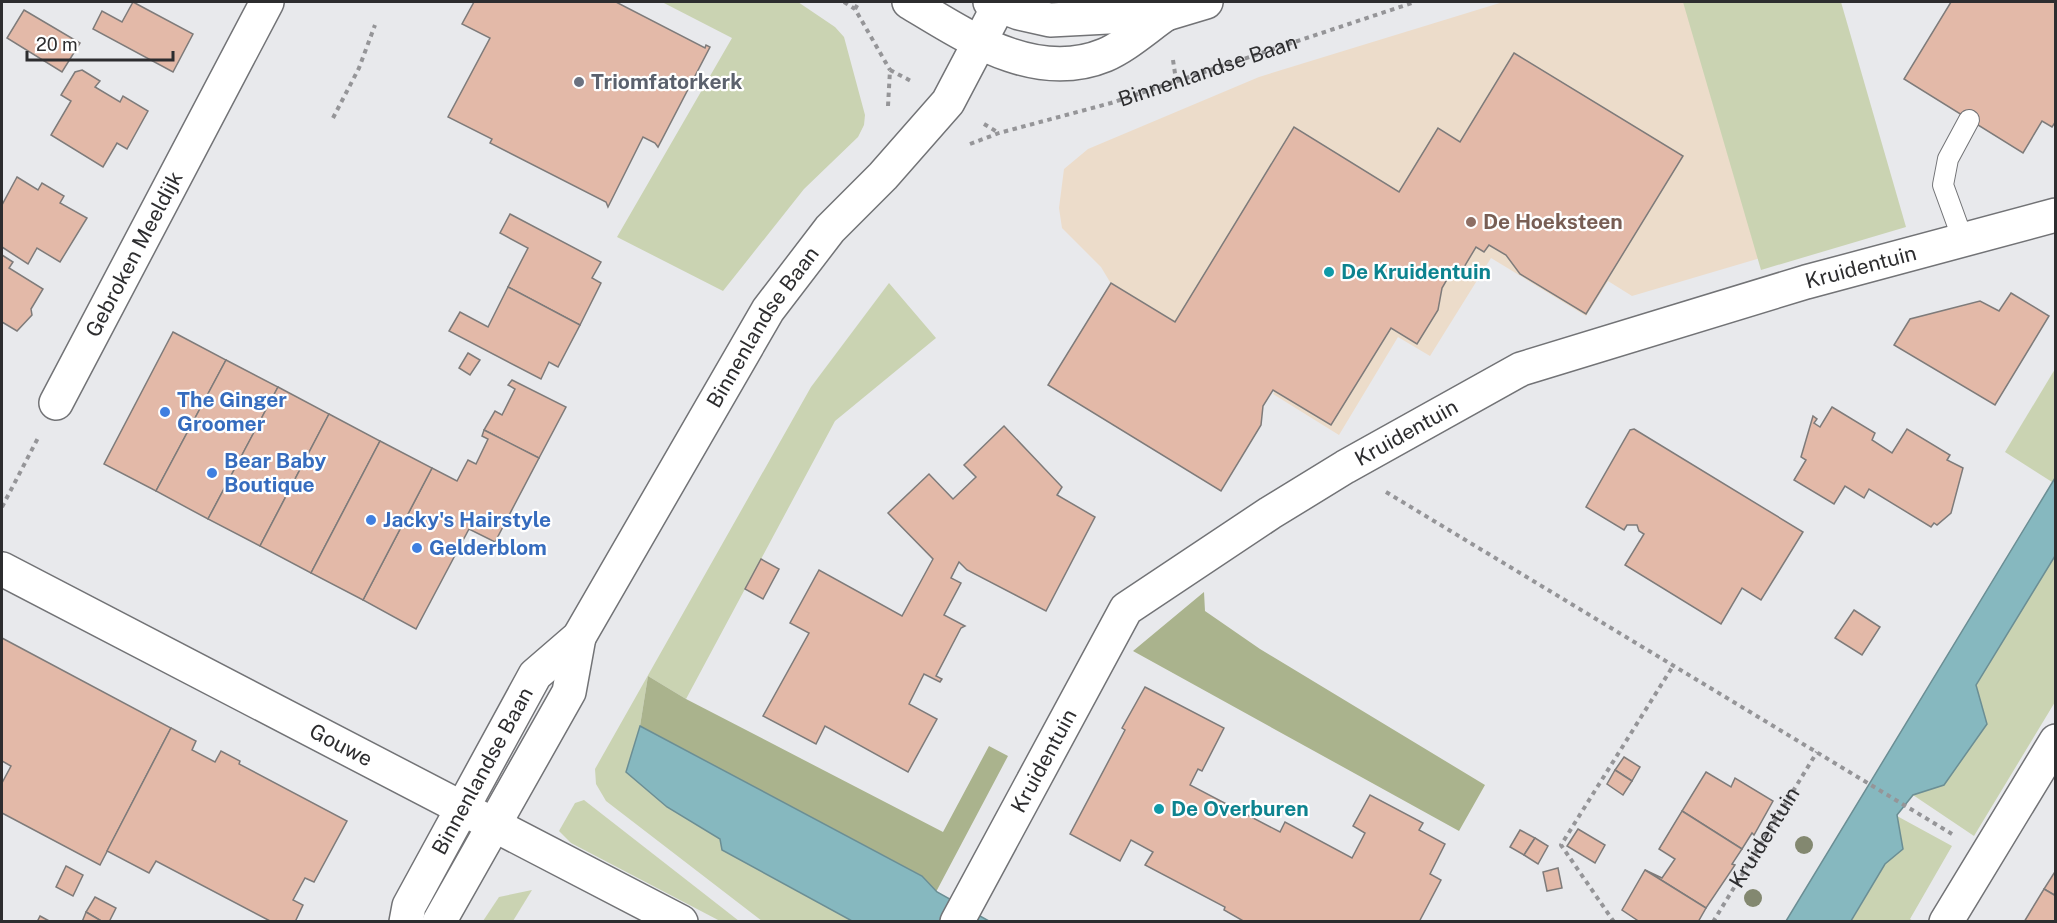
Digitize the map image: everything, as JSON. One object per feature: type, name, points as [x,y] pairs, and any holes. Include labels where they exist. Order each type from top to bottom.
[{"type":"street","name":"Gebroken Meeldijk","points":[[56,403],[267,2]]},
{"type":"street","points":[[909,2],[979,44]]},
{"type":"street","name":"Binnenlandse Baan","points":[[406,921],[409,906],[535,675],[579,637],[768,310],[830,229],[883,176],[948,102],[979,44],[994,4],[1050,20],[1206,2]]},
{"type":"street","name":"Binnenlandse Baan","points":[[979,44],[1033,62],[1074,63],[1106,55],[1166,8]]},
{"type":"street","name":"Kruidentuin","points":[[957,921],[1126,609],[1270,513],[1346,467],[1521,369],[1806,282],[2055,215]]},
{"type":"street","name":"Gouwe","points":[[2,569],[681,921]]},
{"type":"street","name":"Binnenlandse Baan","points":[[439,921],[569,692],[579,637]]},
{"type":"street","points":[[1946,921],[2055,741]]},
{"type":"lane","points":[[1962,240],[1943,185],[1948,159],[1969,120]]},
{"type":"path","points":[[844,2],[855,9],[890,70]]},
{"type":"path","points":[[855,9],[860,2]]},
{"type":"path","name":"Binnenlandse Baan","points":[[999,134],[1111,103],[1415,2]]},
{"type":"path","points":[[333,118],[359,68],[375,24]]},
{"type":"path","points":[[2,507],[56,403]]},
{"type":"path","points":[[1346,467],[1915,812]]},
{"type":"path","points":[[1614,921],[1561,845],[1673,666]]},
{"type":"path","name":"Kruidentuin","points":[[1713,921],[1817,753]]},
{"type":"shaded area","name":"De Hoeksteen","points":[[1503,2],[1832,2],[1899,217],[1632,296],[1608,281],[1586,316],[1491,258],[1430,356],[1398,337],[1339,435],[1273,394],[1278,385],[1110,282],[1101,267],[1062,228],[1059,208],[1064,169],[1088,149],[1259,77]]},
{"type":"green space","points":[[662,2],[798,2],[835,27],[844,37],[865,115],[864,125],[858,137],[804,189],[723,291],[617,237],[732,38]]},
{"type":"green space","points":[[1683,2],[1841,2],[1906,227],[1761,270]]},
{"type":"green space","points":[[889,283],[936,338],[835,421],[686,699],[648,676],[640,726],[626,772],[667,807],[720,839],[722,850],[852,921],[762,921],[606,801],[596,784],[595,769],[811,387]]},
{"type":"green space","points":[[2055,369],[2056,478],[2052,482],[2005,452]]},
{"type":"green space","points":[[2055,556],[2055,702],[1974,836],[1913,795],[1944,785],[1976,685]]},
{"type":"green space","points":[[1204,592],[1205,611],[1260,649],[1485,785],[1459,831],[1133,651]]},
{"type":"green space","points":[[648,676],[686,699],[943,832],[989,746],[1008,756],[936,892],[922,876],[640,726]]},
{"type":"green space","points":[[584,800],[739,921],[720,921],[571,843],[559,831],[575,803]]},
{"type":"green space","points":[[1897,816],[1952,846],[1910,919],[1913,921],[1851,922],[1885,864],[1903,849]]},
{"type":"green space","points":[[532,890],[513,921],[483,921],[499,897]]},
{"type":"water","points":[[2055,478],[2055,556],[1976,685],[1987,724],[1944,785],[1913,795],[1897,815],[1903,849],[1885,864],[1851,921],[1786,921]]},
{"type":"water","points":[[640,726],[922,876],[937,892],[989,921],[852,921],[722,850],[720,839],[667,807],[626,772]]},
{"type":"building","points":[[133,2],[193,34],[173,72],[93,29],[102,11],[122,22]]},
{"type":"building","name":"Triomfatorkerk","points":[[474,2],[616,2],[705,48],[706,45],[710,47],[658,147],[643,137],[608,207],[606,202],[490,143],[492,139],[448,117],[490,38],[462,24]]},
{"type":"building","points":[[1951,2],[2056,2],[2056,121],[2052,127],[2042,121],[2023,153],[1904,79]]},
{"type":"building","points":[[24,10],[80,43],[62,72],[7,38]]},
{"type":"building","name":"De Kruidentuin","points":[[1514,53],[1683,156],[1586,314],[1520,274],[1506,255],[1489,245],[1484,252],[1476,247],[1460,274],[1453,269],[1442,288],[1438,310],[1417,344],[1391,328],[1331,425],[1273,390],[1263,406],[1261,425],[1221,491],[1048,385],[1111,283],[1175,322],[1294,127],[1399,192],[1438,128],[1460,142]]},
{"type":"building","points":[[82,70],[100,81],[95,87],[120,102],[123,96],[148,111],[127,149],[117,143],[103,167],[51,135],[71,101],[61,95],[75,72]]},
{"type":"building","points":[[17,177],[38,190],[42,183],[64,196],[60,203],[87,218],[60,262],[37,248],[28,264],[2,247],[2,205]]},
{"type":"building","points":[[510,214],[601,262],[592,278],[601,283],[580,325],[508,287],[528,248],[500,233]]},
{"type":"building","points":[[2,255],[13,262],[9,268],[43,289],[31,309],[32,315],[17,331],[2,322]]},
{"type":"building","points":[[508,287],[580,325],[558,367],[549,362],[541,379],[449,331],[460,312],[488,327]]},
{"type":"building","points":[[2011,293],[2049,316],[1995,405],[1894,345],[1910,319],[1980,301],[1999,311]]},
{"type":"building","points":[[173,332],[226,360],[156,491],[104,464]]},
{"type":"building","points":[[468,353],[480,360],[470,375],[459,368]]},
{"type":"building","points":[[226,360],[278,387],[208,519],[156,491]]},
{"type":"building","points":[[512,380],[566,407],[539,458],[484,430],[495,411],[502,415],[515,389],[508,385]]},
{"type":"building","points":[[278,387],[329,414],[260,546],[208,519]]},
{"type":"building","points":[[1832,407],[1875,433],[1872,440],[1892,453],[1907,429],[1950,455],[1947,460],[1963,468],[1951,513],[1937,525],[1934,523],[1931,527],[1869,489],[1864,498],[1845,486],[1834,504],[1794,480],[1806,460],[1801,457],[1813,416],[1817,419],[1814,423],[1820,427]]},
{"type":"building","points":[[329,414],[380,441],[311,573],[260,546]]},
{"type":"building","points":[[1004,426],[1062,487],[1057,495],[1095,517],[1046,611],[967,570],[959,562],[951,578],[961,583],[944,615],[965,626],[961,628],[936,676],[942,679],[940,682],[924,674],[909,704],[937,719],[908,772],[825,726],[816,744],[763,716],[809,633],[790,623],[819,570],[902,616],[933,559],[888,513],[929,474],[953,499],[976,477],[964,465]]},
{"type":"building","points":[[1634,429],[1803,532],[1761,600],[1742,588],[1721,624],[1625,565],[1644,534],[1639,531],[1637,525],[1627,525],[1624,530],[1586,507],[1630,430]]},
{"type":"building","points":[[484,430],[539,458],[495,542],[469,529],[416,629],[363,600],[432,468],[457,481],[468,460],[476,464],[488,439],[482,436]]},
{"type":"building","points":[[380,441],[432,468],[363,600],[311,573]]},
{"type":"building","points":[[761,559],[779,569],[763,599],[745,589]]},
{"type":"building","points":[[1854,610],[1880,627],[1862,655],[1835,638]]},
{"type":"building","points":[[2,638],[171,728],[100,865],[2,813],[2,783],[11,766],[2,761]]},
{"type":"building","name":"De Overburen","points":[[1145,687],[1224,728],[1202,771],[1198,769],[1190,785],[1280,832],[1285,822],[1352,858],[1365,833],[1353,826],[1370,795],[1423,823],[1419,830],[1445,844],[1430,874],[1441,880],[1419,922],[1245,922],[1224,910],[1225,907],[1145,865],[1153,852],[1131,840],[1120,861],[1070,834],[1125,730],[1122,728]]},
{"type":"building","points":[[171,728],[196,741],[192,750],[215,762],[221,751],[240,761],[239,764],[347,821],[314,882],[305,878],[293,900],[303,905],[295,922],[272,922],[156,861],[149,873],[107,851]]},
{"type":"building","points":[[1624,757],[1640,767],[1632,781],[1615,770]]},
{"type":"building","points":[[1615,770],[1632,781],[1623,795],[1607,784]]},
{"type":"building","points":[[1706,772],[1731,787],[1735,778],[1773,801],[1754,835],[1752,833],[1742,849],[1682,811]]},
{"type":"building","points":[[1682,811],[1742,849],[1732,864],[1735,865],[1706,908],[1645,870],[1662,878],[1675,859],[1659,849]]},
{"type":"building","points":[[1578,829],[1605,845],[1595,863],[1567,846]]},
{"type":"building","points":[[1520,830],[1535,838],[1524,855],[1510,847]]},
{"type":"building","points":[[1535,838],[1548,846],[1538,864],[1524,855]]},
{"type":"building","points":[[66,866],[83,875],[73,896],[56,887]]},
{"type":"building","points":[[1558,868],[1562,888],[1547,891],[1543,872]]},
{"type":"building","points":[[1645,870],[1706,908],[1698,922],[1640,922],[1622,910]]},
{"type":"building","points":[[2056,870],[2056,896],[2044,889]]},
{"type":"building","points":[[2044,889],[2056,896],[2056,922],[2024,922]]},
{"type":"building","points":[[95,897],[116,908],[109,922],[103,922],[86,912]]},
{"type":"building","points":[[86,912],[103,922],[82,922]]},
{"type":"building","points":[[40,916],[51,922],[37,922]]},
{"type":"place","name":"Triomfatorkerk","points":[[579,82]]},
{"type":"place","name":"De Hoeksteen","points":[[1471,222]]},
{"type":"place","name":"De Kruidentuin","points":[[1329,272]]},
{"type":"place","name":"The Ginger Groomer","points":[[165,412]]},
{"type":"place","name":"Bear Baby Boutique","points":[[212,473]]},
{"type":"place","name":"Jacky's Hairstyle","points":[[371,520]]},
{"type":"place","name":"Gelderblom","points":[[417,548]]},
{"type":"place","name":"De Overburen","points":[[1159,809]]}]
